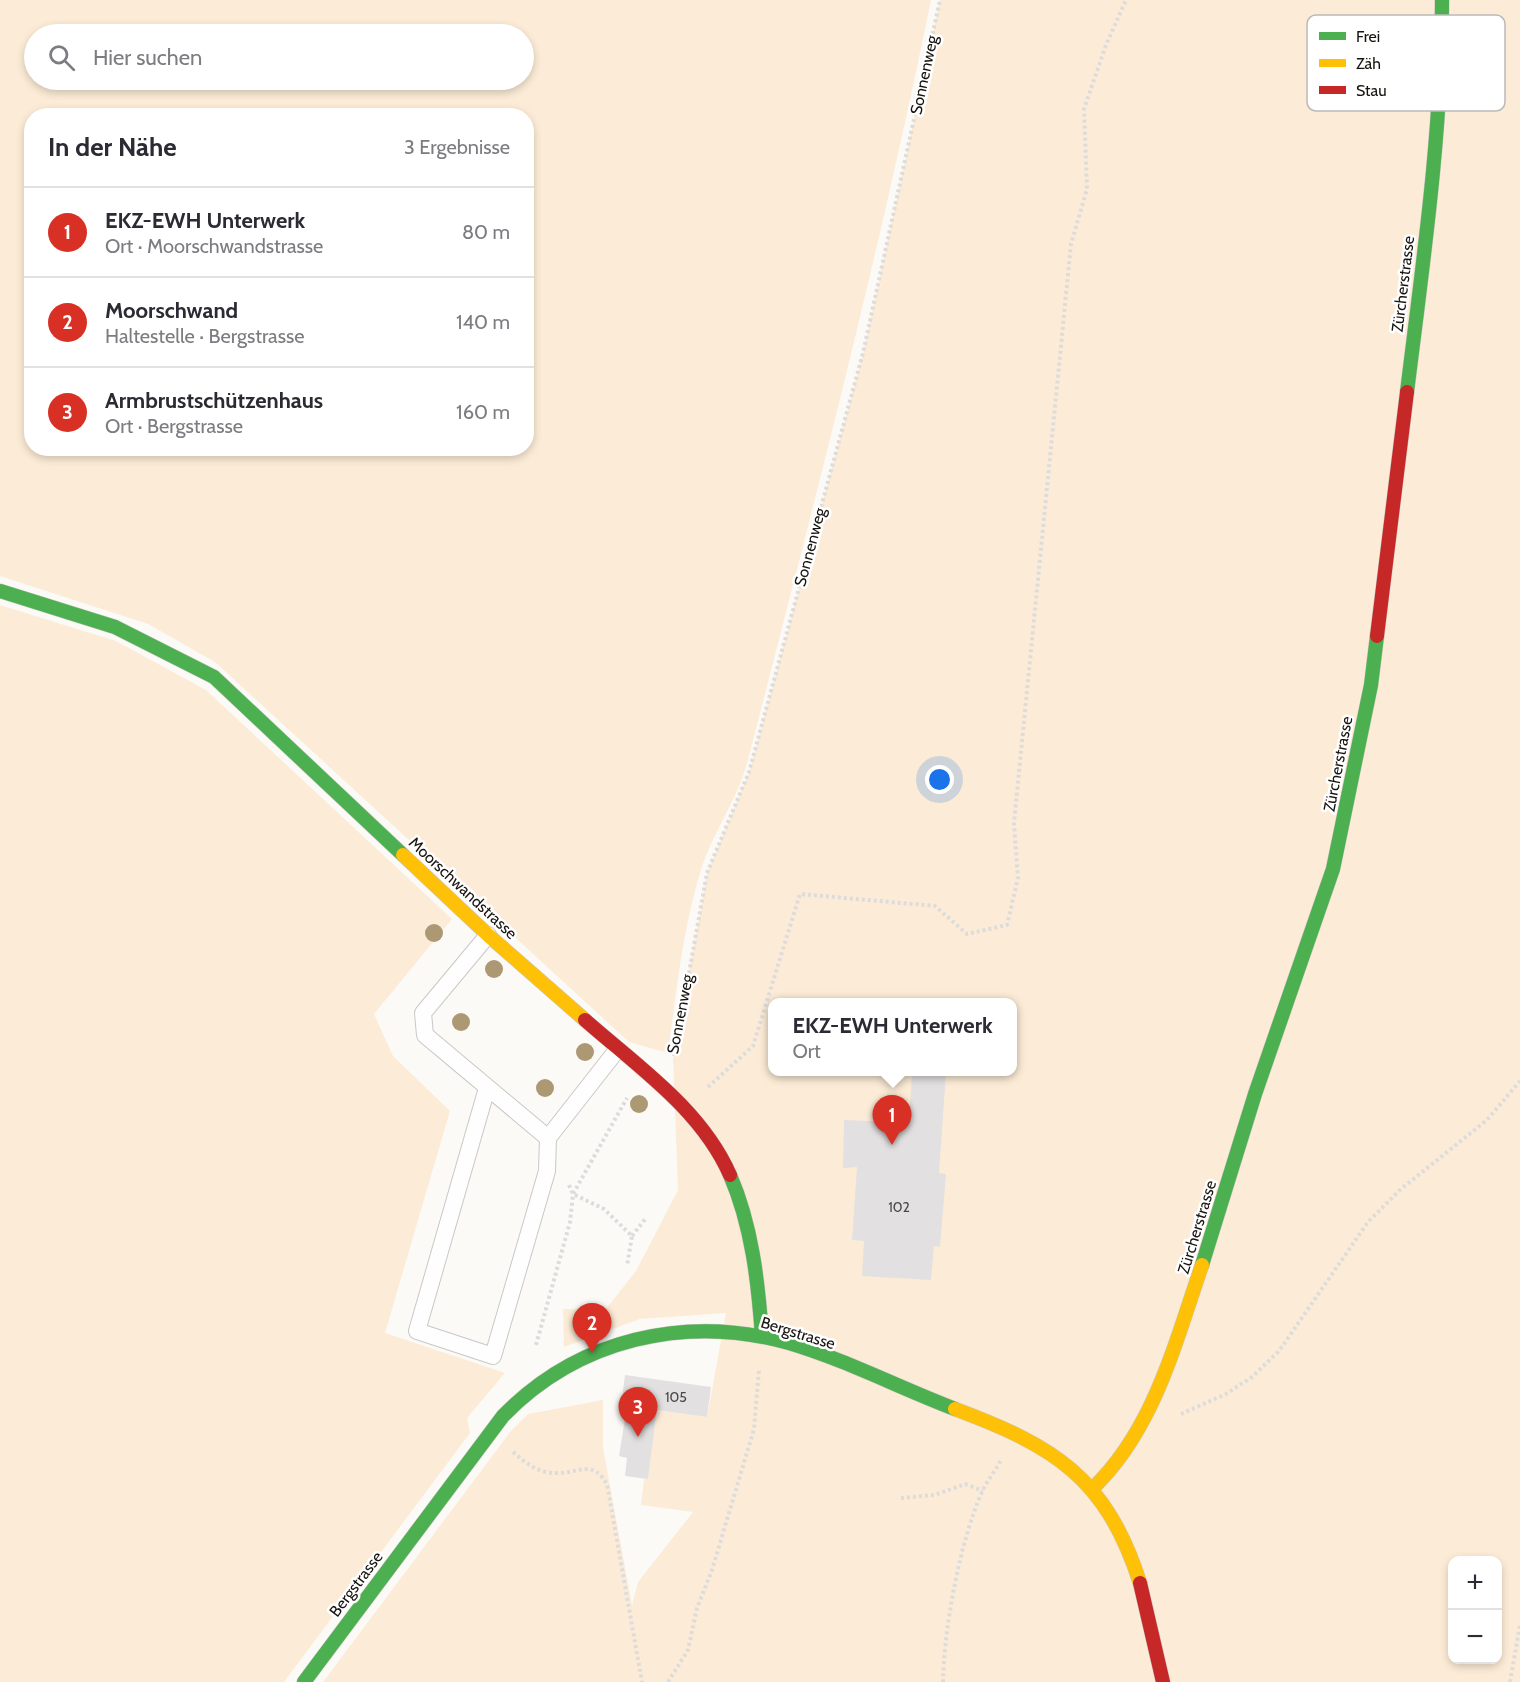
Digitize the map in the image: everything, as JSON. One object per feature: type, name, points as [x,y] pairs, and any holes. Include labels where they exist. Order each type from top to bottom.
[{"type":"street","name":"Zürcherstrasse","points":[[1092,1489],[1113,1469],[1145,1418],[1167,1367],[1203,1262],[1255,1094],[1333,869],[1371,686],[1431,189],[1437,111]]},
{"type":"street","name":"Moorschwandstrasse","points":[[0,591],[115,627],[214,677],[488,935],[685,1108],[711,1141],[727,1169],[745,1217],[760,1292],[762,1336]]},
{"type":"street","name":"Bergstrasse","points":[[304,1682],[490,1432],[528,1390],[571,1362],[617,1344],[660,1335],[710,1331],[762,1336],[813,1353],[1016,1434],[1048,1451],[1075,1471],[1092,1489],[1116,1526],[1132,1560],[1150,1617],[1163,1682]]},
{"type":"lane","points":[[488,935],[423,1013],[425,1035],[548,1138]]},
{"type":"lane","points":[[487,1088],[417,1331],[493,1356],[547,1172],[548,1138],[617,1050]]},
{"type":"path","name":"Sonnenweg","points":[[632,1236],[604,1209],[573,1194],[635,1084],[673,1059],[707,873],[749,772],[863,353],[940,0]]},
{"type":"path","points":[[685,1108],[753,1046],[800,894],[935,906],[968,934],[1007,926],[1018,878],[1014,823],[1071,244],[1087,189],[1084,109],[1106,45],[1126,0]]},
{"type":"path","points":[[1174,1417],[1226,1394],[1252,1377],[1279,1351],[1368,1222],[1401,1189],[1487,1120],[1520,1081]]},
{"type":"path","points":[[627,1266],[632,1236],[646,1218]]},
{"type":"path","points":[[668,1682],[688,1650],[696,1608],[712,1569],[754,1429],[762,1336]]},
{"type":"path","points":[[943,1682],[943,1648],[967,1533],[983,1491],[992,1476]]},
{"type":"path","points":[[901,1498],[934,1496],[965,1484],[983,1491]]},
{"type":"path","points":[[610,1498],[642,1682]]},
{"type":"path","points":[[1510,1682],[1520,1625]]},
{"type":"shaded area","points":[[0,0],[931,0],[890,191],[821,476],[748,760],[738,788],[706,856],[689,914],[668,1053],[629,1042],[215,662],[148,624],[0,576]]},
{"type":"shaded area","points":[[940,0],[1520,0],[1520,1682],[323,1682],[511,1431],[528,1414],[603,1400],[603,1448],[632,1605],[638,1582],[693,1512],[641,1505],[644,1479],[648,1479],[657,1410],[707,1417],[726,1313],[640,1319],[564,1347],[563,1309],[605,1310],[636,1271],[678,1190],[673,1059],[707,873],[749,772],[863,353]]},
{"type":"shaded area","points":[[0,605],[116,641],[206,690],[452,919],[374,1014],[393,1056],[450,1111],[385,1333],[505,1373],[467,1418],[470,1433],[284,1682],[0,1682]]},
{"type":"building","points":[[912,1076],[946,1076],[939,1173],[946,1174],[940,1247],[934,1246],[931,1280],[862,1276],[864,1241],[852,1240],[857,1167],[843,1168],[844,1120],[909,1123]]},
{"type":"building","points":[[625,1375],[711,1387],[707,1417],[657,1410],[648,1479],[625,1476],[627,1458],[619,1456],[628,1400],[622,1399]]},
{"type":"traffic: fast","points":[[1442,0],[1442,15]]},
{"type":"traffic: fast","points":[[1407,392],[1425,246],[1438,111]]},
{"type":"traffic: fast","points":[[0,591],[115,627],[214,677],[403,855]]},
{"type":"traffic: fast","points":[[1202,1265],[1255,1094],[1333,869],[1371,685],[1377,636]]},
{"type":"traffic: fast","points":[[730,1175],[744,1214],[753,1254],[762,1336]]},
{"type":"traffic: fast","points":[[304,1682],[503,1416],[533,1390],[565,1368],[599,1351],[635,1340],[673,1333],[711,1331],[750,1335],[810,1350],[955,1409]]},
{"type":"traffic: slow","points":[[403,855],[488,935],[585,1020]]},
{"type":"traffic: slow","points":[[1092,1489],[1132,1440],[1147,1413],[1172,1355],[1202,1265]]},
{"type":"traffic: slow","points":[[955,1409],[1021,1437],[1048,1452],[1072,1470],[1093,1491],[1111,1516],[1140,1583]]},
{"type":"traffic: jam","points":[[1377,636],[1407,392]]},
{"type":"traffic: jam","points":[[585,1020],[685,1109],[718,1151],[730,1175]]},
{"type":"traffic: jam","points":[[1140,1583],[1163,1682]]},
{"type":"place","name":"EKZ-EWH Unterwerk","points":[[892,1145]]},
{"type":"place","name":"Moorschwand","points":[[592,1353]]},
{"type":"place","name":"Armbrustschützenhaus","points":[[638,1437]]}]
